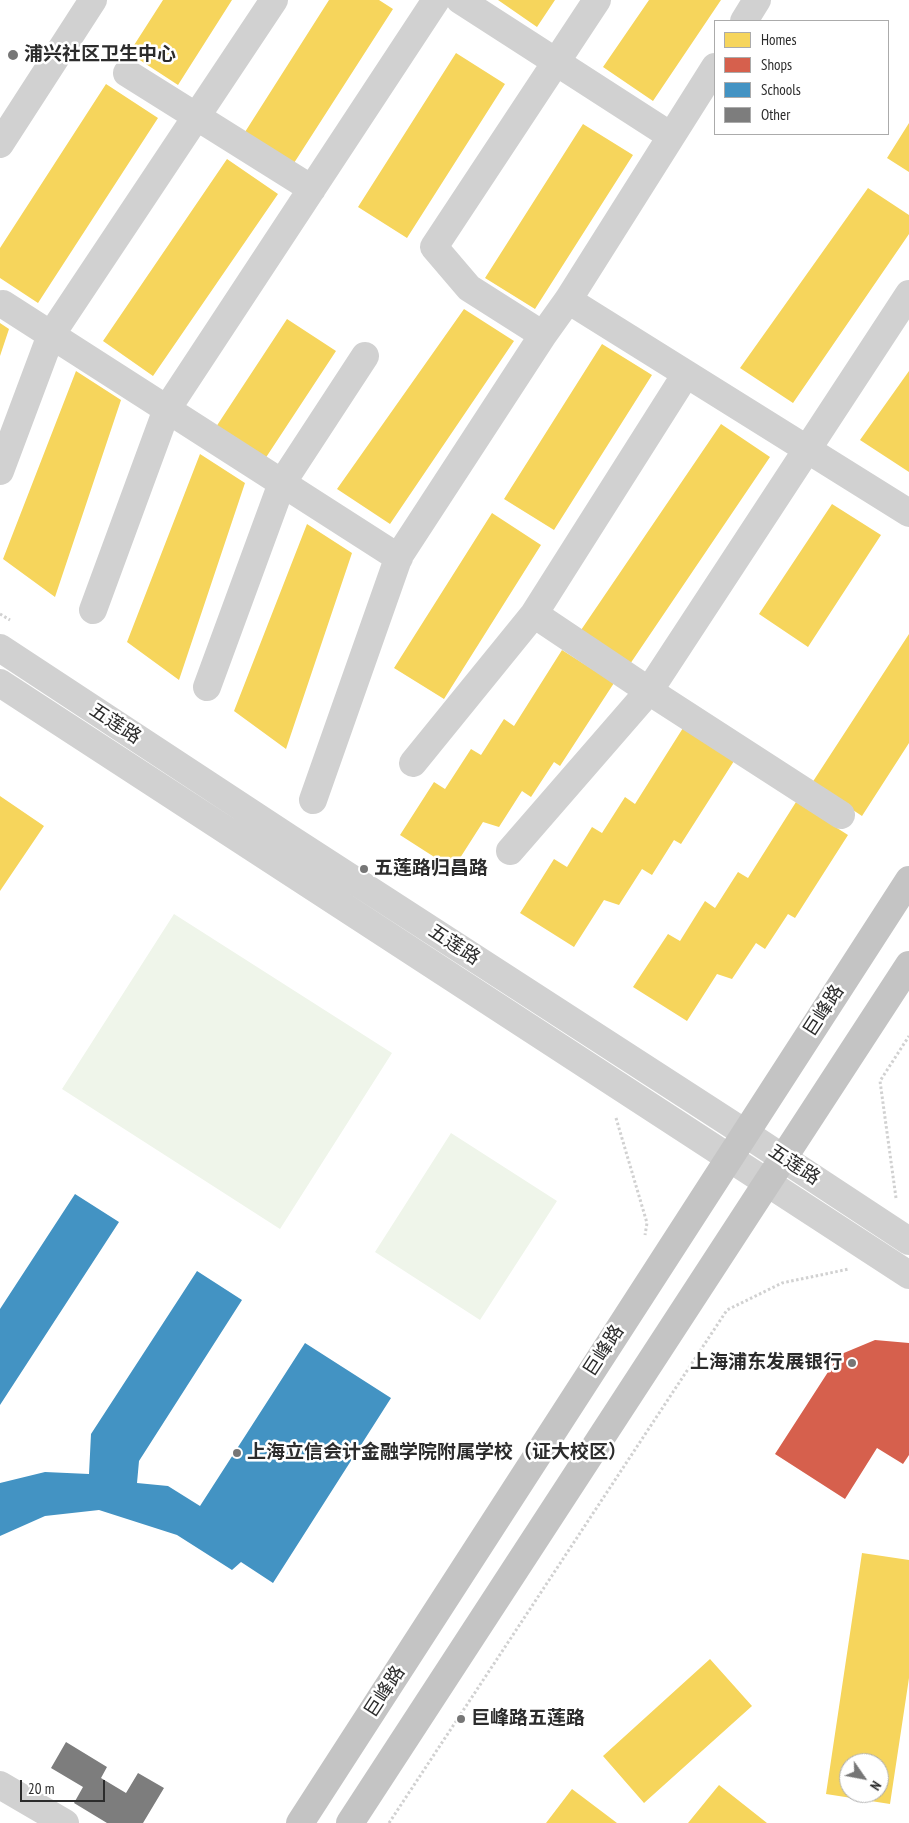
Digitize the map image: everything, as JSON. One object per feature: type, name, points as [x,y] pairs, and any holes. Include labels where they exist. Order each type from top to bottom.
[{"type":"main road","name":"巨峰路","points":[[300,1823],[909,880]]},
{"type":"main road","points":[[350,1823],[909,965]]},
{"type":"street","points":[[0,144],[93,0]]},
{"type":"street","points":[[0,471],[51,335],[274,0]]},
{"type":"street","points":[[93,610],[167,409],[436,0]]},
{"type":"street","points":[[460,0],[671,136]]},
{"type":"street","points":[[543,335],[468,288],[434,247],[597,0]]},
{"type":"street","points":[[745,20],[757,0]]},
{"type":"street","points":[[314,800],[399,558],[543,335],[568,300],[714,68]]},
{"type":"street","points":[[127,73],[312,189]]},
{"type":"street","points":[[510,851],[649,691],[909,294]]},
{"type":"street","points":[[568,300],[909,513]]},
{"type":"street","points":[[3,304],[399,558]]},
{"type":"street","points":[[207,687],[282,483],[365,356]]},
{"type":"street","points":[[412,763],[534,614],[686,374]]},
{"type":"street","points":[[534,614],[841,815]]},
{"type":"street","name":"五莲路","points":[[0,648],[289,838],[745,1133],[906,1240]]},
{"type":"street","name":"五莲路","points":[[0,683],[898,1268]]},
{"type":"street","points":[[0,1785],[65,1823]]},
{"type":"path","points":[[906,1240],[896,1198],[880,1082],[909,1036]]},
{"type":"path","points":[[616,1117],[646,1223],[644,1238]]},
{"type":"path","points":[[389,1823],[727,1310],[782,1283],[898,1268]]},
{"type":"shaded area","points":[[174,914],[392,1053],[280,1229],[62,1089]]},
{"type":"shaded area","points":[[451,1133],[557,1201],[480,1320],[375,1252]]},
{"type":"building: Homes","points":[[163,0],[232,0],[178,85],[129,53]]},
{"type":"building: Homes","points":[[329,0],[379,0],[393,9],[294,163],[245,132]]},
{"type":"building: Homes","points":[[498,0],[555,0],[537,27]]},
{"type":"building: Homes","points":[[649,0],[721,0],[653,101],[603,67]]},
{"type":"building: Homes","points":[[456,53],[505,84],[407,238],[358,207]]},
{"type":"building: Homes","points":[[106,84],[158,118],[38,303],[0,278],[0,248]]},
{"type":"building: Homes","points":[[909,123],[909,172],[887,158]]},
{"type":"building: Homes","points":[[583,124],[633,155],[535,309],[485,278]]},
{"type":"building: Homes","points":[[227,159],[278,194],[153,376],[103,341]]},
{"type":"building: Homes","points":[[868,188],[909,215],[909,234],[793,403],[740,368]]},
{"type":"building: Homes","points":[[464,309],[514,341],[390,524],[337,489]]},
{"type":"building: Homes","points":[[287,319],[336,351],[263,462],[214,430]]},
{"type":"building: Homes","points":[[0,323],[9,329],[0,356]]},
{"type":"building: Homes","points":[[602,344],[652,375],[554,530],[504,499]]},
{"type":"building: Homes","points":[[76,371],[121,400],[55,597],[3,559]]},
{"type":"building: Homes","points":[[909,371],[909,472],[860,440]]},
{"type":"building: Homes","points":[[721,424],[770,457],[628,667],[579,633]]},
{"type":"building: Homes","points":[[200,454],[245,483],[179,680],[127,642]]},
{"type":"building: Homes","points":[[832,504],[881,535],[808,647],[759,614]]},
{"type":"building: Homes","points":[[492,513],[541,545],[444,699],[394,668]]},
{"type":"building: Homes","points":[[307,524],[352,553],[286,749],[234,711]]},
{"type":"building: Homes","points":[[909,634],[909,743],[862,816],[812,783]]},
{"type":"building: Homes","points":[[562,650],[614,683],[560,766],[554,762],[531,797],[522,791],[499,827],[483,822],[453,869],[400,835],[434,782],[445,789],[471,749],[481,755],[504,719],[514,726]]},
{"type":"building: Homes","points":[[683,728],[734,761],[681,844],[674,840],[652,875],[642,869],[619,905],[604,900],[574,947],[520,913],[554,859],[567,867],[592,827],[602,833],[625,797],[635,804]]},
{"type":"building: Homes","points":[[0,796],[44,826],[0,891]]},
{"type":"building: Homes","points":[[796,802],[848,835],[795,918],[788,914],[765,949],[756,943],[732,979],[717,974],[687,1021],[633,987],[668,934],[680,941],[705,901],[715,908],[738,872],[748,878]]},
{"type":"building: Homes","points":[[862,1553],[909,1560],[909,1678],[890,1804],[884,1803],[889,1803],[889,1753],[839,1753],[839,1796],[826,1794]]},
{"type":"building: Homes","points":[[710,1659],[752,1706],[644,1803],[603,1756]]},
{"type":"building: Homes","points":[[719,1785],[767,1823],[688,1823]]},
{"type":"building: Homes","points":[[572,1789],[617,1823],[546,1823]]},
{"type":"building: Shops","points":[[875,1340],[909,1343],[909,1455],[903,1464],[877,1448],[845,1499],[775,1454],[839,1355]]},
{"type":"building: Schools","points":[[75,1194],[119,1222],[0,1405],[0,1309]]},
{"type":"building: Schools","points":[[197,1271],[242,1300],[139,1461],[137,1483],[168,1486],[200,1506],[305,1343],[391,1398],[273,1583],[241,1562],[232,1570],[177,1535],[99,1510],[45,1516],[0,1536],[0,1483],[45,1472],[89,1474],[91,1434]]},
{"type":"building: Other","points":[[66,1742],[107,1767],[101,1778],[126,1793],[138,1773],[164,1788],[143,1823],[107,1823],[74,1803],[83,1787],[51,1768]]},
{"type":"place","name":"浦兴社区卫生中心","points":[[13,55]]},
{"type":"place","name":"五莲路归昌路","points":[[364,869]]},
{"type":"place","name":"上海浦东发展银行","points":[[852,1363]]},
{"type":"place","name":"上海立信会计金融学院附属学校（证大校区）","points":[[237,1453]]},
{"type":"place","name":"巨峰路五莲路","points":[[461,1719]]}]
